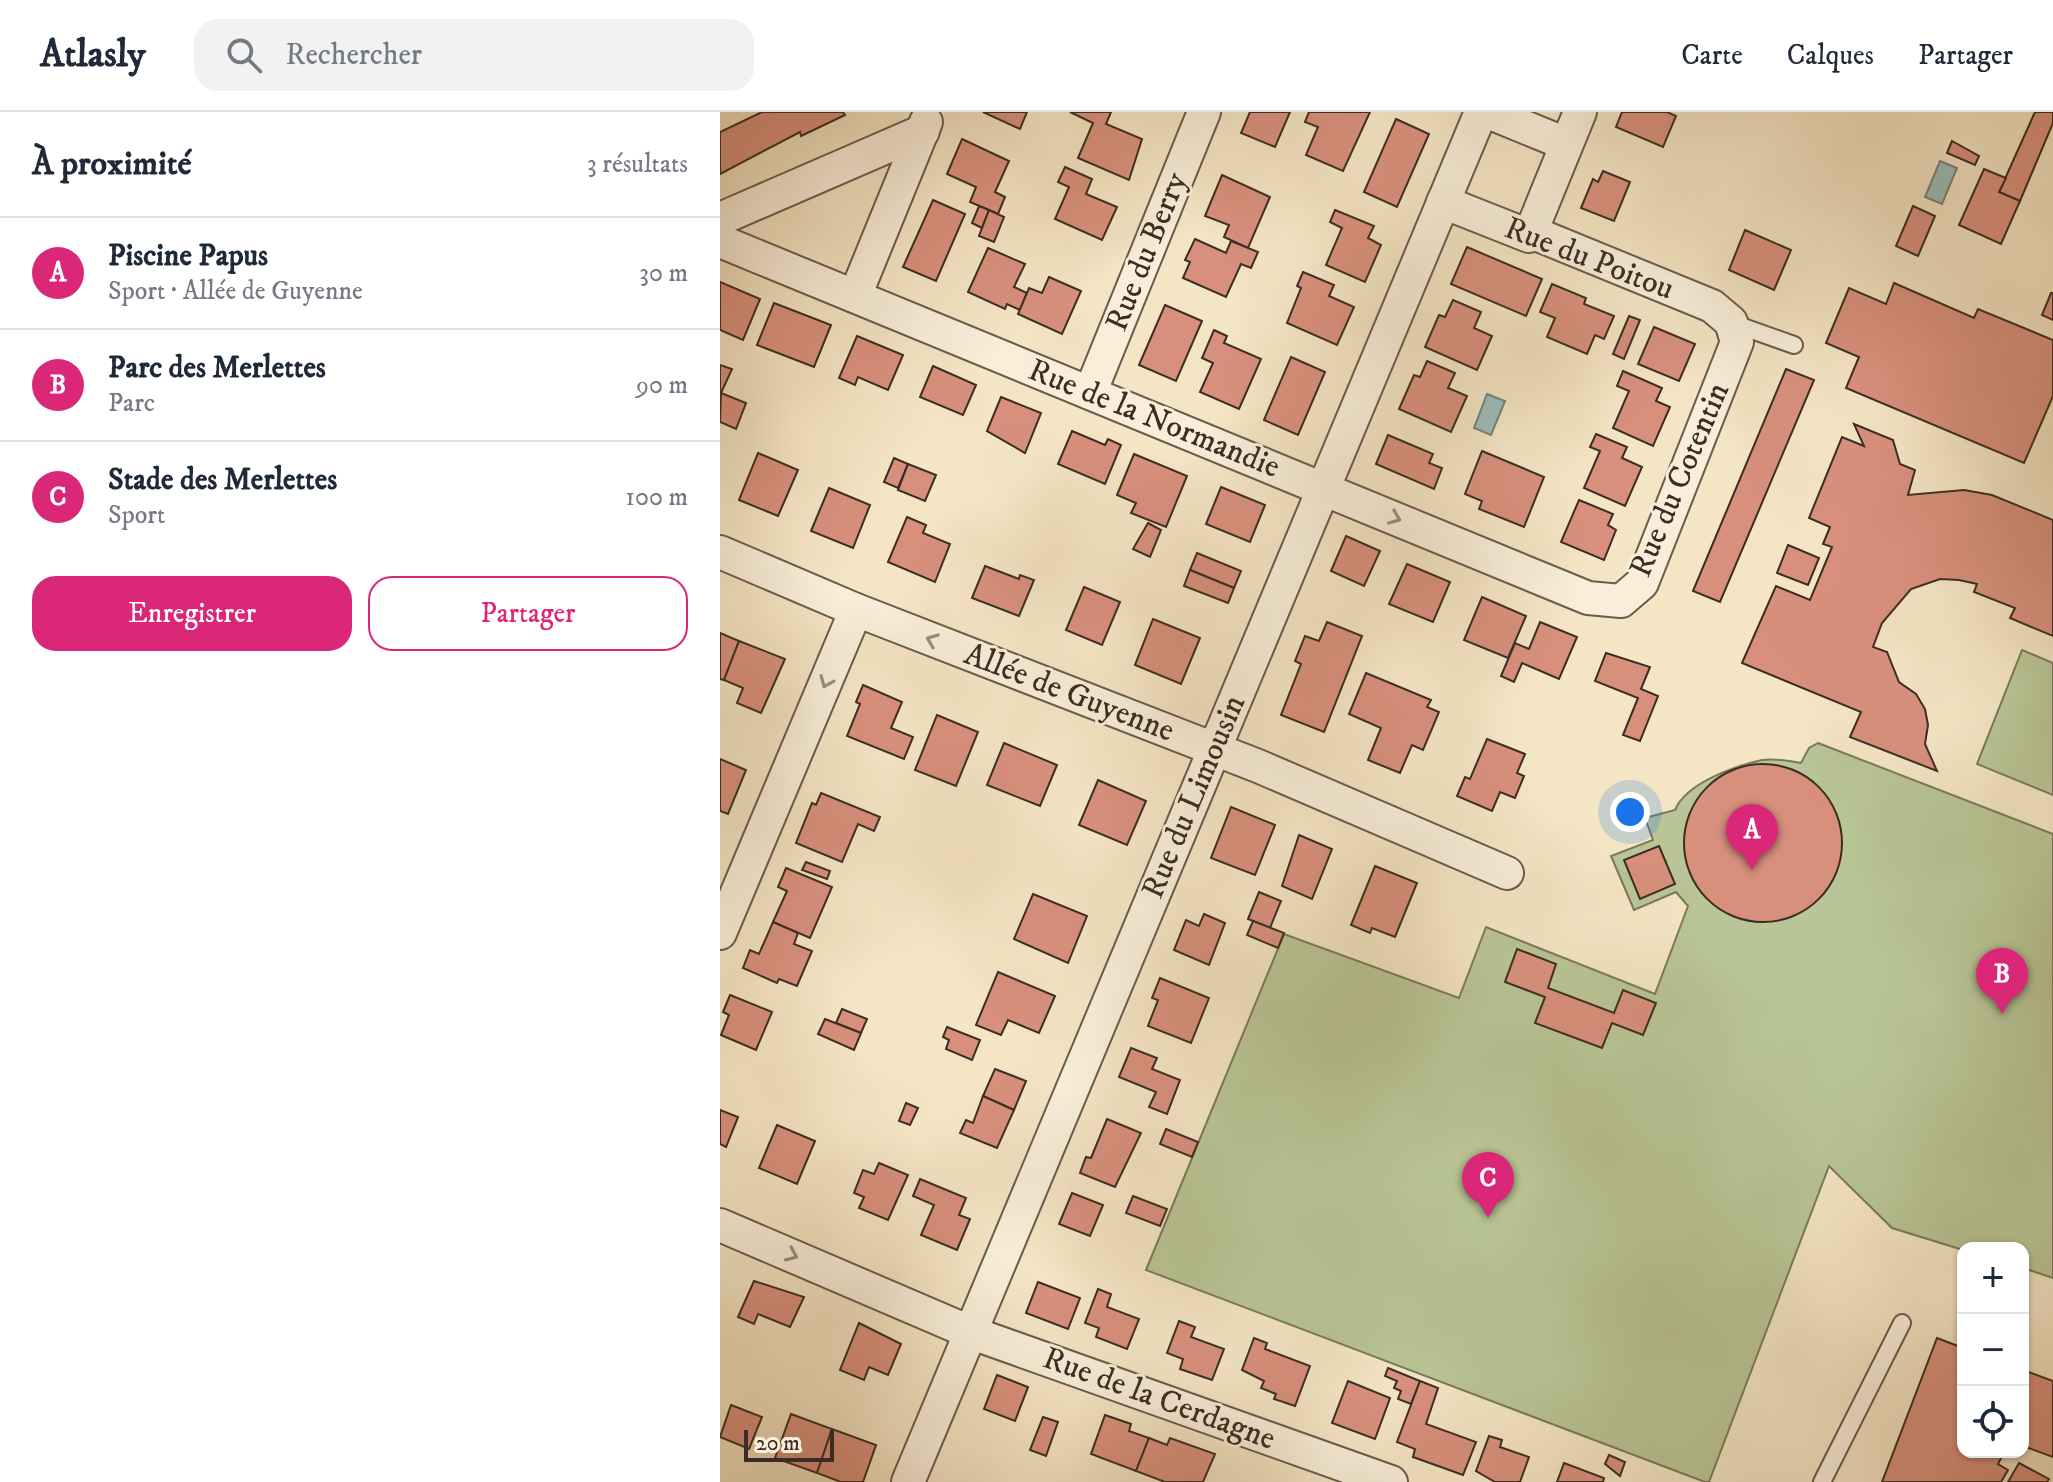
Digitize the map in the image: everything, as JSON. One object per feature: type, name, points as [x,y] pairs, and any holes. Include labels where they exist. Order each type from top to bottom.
[{"type":"street","name":"Rue du Berry","points":[[1090,393],[1204,112]]},
{"type":"street","name":"Rue du Limousin","points":[[908,1482],[1481,112]]},
{"type":"street","points":[[1488,112],[1566,144]]},
{"type":"street","points":[[1531,232],[1580,112]]},
{"type":"street","points":[[720,219],[926,121]]},
{"type":"street","points":[[855,296],[926,121]]},
{"type":"street","name":"Rue du Poitou","points":[[1443,202],[1529,236],[1531,232],[1712,306],[1731,322]]},
{"type":"street","name":"Rue de la Normandie","points":[[720,241],[1588,598]]},
{"type":"street","name":"Rue du Cotentin","points":[[1588,598],[1621,601],[1642,583],[1737,342],[1731,322]]},
{"type":"street","name":"Allée de Guyenne","points":[[720,552],[856,610],[1214,749],[1507,873]]},
{"type":"street","points":[[720,933],[856,610]]},
{"type":"street","name":"Rue de la Cerdagne","points":[[720,1225],[972,1333],[1391,1482]]},
{"type":"lane","points":[[1731,322],[1794,345]]},
{"type":"lane","points":[[1822,1482],[1902,1323]]},
{"type":"green space","points":[[2022,650],[2053,663],[2053,795],[1977,764]]},
{"type":"green space","points":[[1818,743],[2053,834],[2053,1278],[2029,1270],[2029,1242],[1957,1242],[1957,1248],[1892,1228],[1829,1166],[1709,1482],[1705,1482],[1146,1270],[1284,934],[1459,998],[1486,927],[1655,994],[1688,906],[1676,892],[1634,910],[1611,856],[1653,840],[1645,818],[1675,810],[1689,792],[1712,777],[1762,760],[1801,763],[1809,748]]},
{"type":"water","points":[[1940,161],[1957,168],[1942,204],[1925,197]]},
{"type":"water","points":[[1487,394],[1505,401],[1491,435],[1474,428]]},
{"type":"building","points":[[762,112],[843,112],[845,115],[801,136],[800,132],[720,174],[720,132]]},
{"type":"building","points":[[983,112],[1027,112],[1020,129]]},
{"type":"building","points":[[1070,112],[1111,112],[1106,124],[1142,139],[1129,180],[1078,158],[1093,123]]},
{"type":"building","points":[[1250,112],[1290,112],[1275,147],[1241,133]]},
{"type":"building","points":[[1309,112],[1370,112],[1343,171],[1306,155],[1318,127],[1305,122]]},
{"type":"building","points":[[1622,112],[1667,112],[1676,116],[1663,147],[1616,127]]},
{"type":"building","points":[[2035,112],[2053,112],[2053,123],[2020,201],[1999,192]]},
{"type":"building","points":[[1396,119],[1429,134],[1397,207],[1364,192]]},
{"type":"building","points":[[962,139],[1009,161],[995,192],[1005,197],[998,214],[970,202],[976,187],[947,174]]},
{"type":"building","points":[[1952,141],[1979,156],[1975,165],[1947,153]]},
{"type":"building","points":[[1065,167],[1092,179],[1086,194],[1117,207],[1102,240],[1055,219],[1069,187],[1058,182]]},
{"type":"building","points":[[1984,169],[2006,178],[1999,192],[2020,201],[2001,244],[1959,225]]},
{"type":"building","points":[[1603,171],[1630,182],[1614,221],[1581,208],[1593,179],[1598,182]]},
{"type":"building","points":[[1222,175],[1270,197],[1248,248],[1224,237],[1229,225],[1205,216]]},
{"type":"building","points":[[933,200],[965,214],[936,281],[903,267]]},
{"type":"building","points":[[979,206],[989,210],[982,228],[972,223]]},
{"type":"building","points":[[1913,206],[1935,216],[1918,256],[1896,246]]},
{"type":"building","points":[[989,210],[1004,217],[994,242],[979,236]]},
{"type":"building","points":[[1335,210],[1374,226],[1368,238],[1381,245],[1365,282],[1326,265],[1342,228],[1330,222]]},
{"type":"building","points":[[1745,230],[1791,250],[1774,290],[1729,270]]},
{"type":"building","points":[[1195,239],[1226,253],[1231,241],[1258,252],[1251,268],[1241,264],[1226,297],[1183,278],[1190,262],[1185,260]]},
{"type":"building","points":[[1467,247],[1542,279],[1526,316],[1451,284]]},
{"type":"building","points":[[988,248],[1025,264],[1014,287],[1027,293],[1020,310],[1007,304],[1005,309],[968,292]]},
{"type":"building","points":[[1303,272],[1334,285],[1329,296],[1354,307],[1337,345],[1287,323],[1301,288],[1297,286]]},
{"type":"building","points":[[1049,277],[1081,291],[1062,334],[1018,314],[1029,288],[1042,293]]},
{"type":"building","points":[[720,282],[760,299],[743,340],[720,330]]},
{"type":"building","points":[[1894,283],[1974,318],[1978,309],[2053,340],[2053,396],[2024,463],[1846,388],[1859,357],[1826,343],[1849,288],[1886,304]]},
{"type":"building","points":[[1552,284],[1586,298],[1584,304],[1614,316],[1604,339],[1595,335],[1587,354],[1547,337],[1555,318],[1540,312]]},
{"type":"building","points":[[2053,293],[2053,320],[2042,315]]},
{"type":"building","points":[[1453,300],[1481,312],[1474,328],[1492,336],[1477,370],[1425,347],[1439,315],[1445,317]]},
{"type":"building","points":[[774,303],[831,325],[814,367],[757,345]]},
{"type":"building","points":[[1165,305],[1202,321],[1176,381],[1139,365]]},
{"type":"building","points":[[1629,316],[1640,320],[1624,359],[1613,354]]},
{"type":"building","points":[[1654,327],[1695,344],[1679,381],[1638,364]]},
{"type":"building","points":[[1214,330],[1227,336],[1224,343],[1261,359],[1239,409],[1200,392],[1213,363],[1202,358]]},
{"type":"building","points":[[857,336],[903,355],[888,390],[858,377],[855,385],[839,378]]},
{"type":"building","points":[[1291,357],[1325,372],[1298,435],[1264,420]]},
{"type":"building","points":[[1427,361],[1455,373],[1448,388],[1467,396],[1451,432],[1399,409],[1414,375],[1420,377]]},
{"type":"building","points":[[720,365],[732,369],[721,393],[720,392]]},
{"type":"building","points":[[933,366],[976,385],[963,415],[920,397]]},
{"type":"building","points":[[1786,369],[1814,380],[1720,602],[1693,591]]},
{"type":"building","points":[[1623,371],[1662,388],[1656,401],[1670,407],[1653,446],[1613,428],[1629,391],[1617,386]]},
{"type":"building","points":[[721,393],[746,403],[736,429],[720,422]]},
{"type":"building","points":[[1001,397],[1041,413],[1025,453],[987,431]]},
{"type":"building","points":[[1854,424],[1893,440],[1900,464],[1915,470],[1908,495],[1964,490],[1992,495],[2053,520],[2053,636],[2010,618],[2015,608],[1974,592],[1977,584],[1959,580],[1940,579],[1911,589],[1882,623],[1873,647],[1887,652],[1899,682],[1916,694],[1925,709],[1928,725],[1925,744],[1937,771],[1850,737],[1861,712],[1742,663],[1776,586],[1810,600],[1832,547],[1823,544],[1830,527],[1809,518],[1842,437],[1864,446]]},
{"type":"building","points":[[1072,431],[1105,445],[1108,439],[1121,445],[1105,484],[1058,464]]},
{"type":"building","points":[[1596,434],[1627,447],[1622,458],[1642,467],[1625,506],[1584,488],[1600,451],[1590,447]]},
{"type":"building","points":[[1388,435],[1433,454],[1429,463],[1442,468],[1434,489],[1376,464]]},
{"type":"building","points":[[1482,451],[1544,477],[1524,527],[1479,509],[1482,501],[1465,494]]},
{"type":"building","points":[[758,453],[798,470],[778,516],[739,500]]},
{"type":"building","points":[[1134,454],[1187,476],[1166,527],[1131,513],[1136,503],[1117,495]]},
{"type":"building","points":[[894,458],[908,464],[898,488],[884,482]]},
{"type":"building","points":[[908,464],[936,475],[925,501],[898,490]]},
{"type":"building","points":[[1221,487],[1265,505],[1250,542],[1206,524]]},
{"type":"building","points":[[829,488],[870,505],[853,548],[811,531]]},
{"type":"building","points":[[1579,500],[1613,514],[1608,525],[1616,530],[1604,560],[1561,542]]},
{"type":"building","points":[[907,517],[926,525],[923,533],[950,544],[935,582],[888,562]]},
{"type":"building","points":[[1148,523],[1161,530],[1150,557],[1133,549]]},
{"type":"building","points":[[1346,536],[1380,551],[1364,586],[1331,571]]},
{"type":"building","points":[[1788,545],[1819,558],[1808,585],[1777,573]]},
{"type":"building","points":[[1197,553],[1241,571],[1234,588],[1190,570]]},
{"type":"building","points":[[1407,564],[1450,582],[1433,622],[1389,604]]},
{"type":"building","points":[[985,566],[1019,579],[1020,575],[1034,580],[1019,616],[972,598]]},
{"type":"building","points":[[1190,570],[1234,588],[1228,603],[1184,586]]},
{"type":"building","points":[[1084,587],[1120,602],[1102,645],[1066,630]]},
{"type":"building","points":[[1482,597],[1526,616],[1508,658],[1464,640]]},
{"type":"building","points":[[1153,619],[1200,638],[1181,684],[1135,665]]},
{"type":"building","points":[[1327,622],[1362,636],[1324,732],[1281,715],[1301,664],[1295,661],[1305,636],[1319,641]]},
{"type":"building","points":[[1540,622],[1577,637],[1559,679],[1522,663],[1514,682],[1501,676],[1515,643],[1529,649]]},
{"type":"building","points":[[720,633],[739,641],[724,680],[720,679]]},
{"type":"building","points":[[739,641],[785,659],[761,713],[737,703],[743,688],[724,680]]},
{"type":"building","points":[[1606,653],[1650,667],[1641,689],[1658,696],[1640,741],[1623,735],[1638,698],[1595,681]]},
{"type":"building","points":[[1366,673],[1431,700],[1427,707],[1439,712],[1423,750],[1412,745],[1400,773],[1368,760],[1381,728],[1349,714]]},
{"type":"building","points":[[863,685],[902,702],[891,728],[913,737],[904,759],[847,736],[860,704],[856,702]]},
{"type":"building","points":[[937,715],[978,732],[956,786],[915,770]]},
{"type":"building","points":[[1487,739],[1525,754],[1517,773],[1524,776],[1515,798],[1500,792],[1492,811],[1457,796],[1465,777],[1470,779]]},
{"type":"building","points":[[1004,743],[1057,765],[1040,806],[987,785]]},
{"type":"building","points":[[720,759],[746,770],[728,814],[720,811]]},
{"type":"building","points":[[1763,764],[1793,770],[1819,787],[1836,813],[1842,843],[1836,873],[1819,899],[1793,916],[1763,922],[1733,916],[1707,899],[1690,873],[1684,843],[1690,813],[1707,787],[1733,770]]},
{"type":"building","points":[[1098,780],[1146,801],[1127,845],[1079,825]]},
{"type":"building","points":[[821,793],[880,817],[874,831],[858,824],[842,862],[796,843],[812,803],[816,805]]},
{"type":"building","points":[[1231,807],[1275,825],[1255,875],[1211,858]]},
{"type":"building","points":[[1299,835],[1332,849],[1312,899],[1282,886]]},
{"type":"building","points":[[1659,846],[1675,884],[1640,899],[1624,860]]},
{"type":"building","points":[[806,862],[830,871],[827,879],[802,870]]},
{"type":"building","points":[[1375,866],[1417,883],[1395,937],[1372,928],[1370,933],[1351,925]]},
{"type":"building","points":[[786,868],[832,887],[810,938],[773,922],[787,891],[778,887]]},
{"type":"building","points":[[1259,892],[1281,901],[1270,928],[1248,919]]},
{"type":"building","points":[[1033,894],[1087,916],[1068,963],[1014,939]]},
{"type":"building","points":[[1204,914],[1225,923],[1209,965],[1174,950],[1186,920],[1199,926]]},
{"type":"building","points":[[1253,921],[1284,933],[1278,948],[1247,935]]},
{"type":"building","points":[[773,922],[798,933],[794,944],[812,951],[797,986],[779,979],[777,983],[743,968],[750,950],[759,954]]},
{"type":"building","points":[[1517,949],[1556,964],[1548,988],[1614,1013],[1623,990],[1656,1003],[1643,1035],[1612,1023],[1602,1048],[1535,1023],[1545,997],[1505,982]]},
{"type":"building","points":[[998,972],[1055,996],[1039,1033],[1008,1020],[1001,1035],[976,1025]]},
{"type":"building","points":[[1160,978],[1209,998],[1191,1043],[1148,1026],[1158,1000],[1152,998]]},
{"type":"building","points":[[730,995],[772,1012],[756,1050],[721,1035],[729,1015],[723,1012]]},
{"type":"building","points":[[842,1009],[867,1019],[861,1033],[836,1023]]},
{"type":"building","points":[[825,1019],[861,1033],[854,1050],[818,1034]]},
{"type":"building","points":[[947,1027],[980,1040],[972,1060],[946,1049],[949,1040],[943,1037]]},
{"type":"building","points":[[1131,1048],[1157,1058],[1152,1069],[1180,1080],[1167,1114],[1149,1107],[1156,1092],[1119,1077]]},
{"type":"building","points":[[995,1069],[1026,1081],[1014,1110],[983,1096]]},
{"type":"building","points":[[983,1096],[1014,1110],[997,1148],[960,1133],[966,1120],[973,1123]]},
{"type":"building","points":[[906,1103],[918,1108],[910,1125],[899,1121]]},
{"type":"building","points":[[720,1110],[738,1117],[726,1147],[720,1144]]},
{"type":"building","points":[[1107,1119],[1141,1133],[1115,1187],[1080,1173],[1086,1157],[1091,1158]]},
{"type":"building","points":[[777,1125],[815,1141],[797,1184],[759,1168]]},
{"type":"building","points":[[1166,1129],[1198,1142],[1192,1157],[1160,1144]]},
{"type":"building","points":[[879,1163],[908,1175],[888,1220],[859,1208],[864,1197],[854,1193],[863,1170],[874,1174]]},
{"type":"building","points":[[920,1179],[966,1198],[959,1215],[970,1219],[957,1250],[921,1235],[934,1205],[913,1196]]},
{"type":"building","points":[[1072,1193],[1103,1205],[1090,1236],[1059,1224]]},
{"type":"building","points":[[1133,1196],[1167,1209],[1160,1226],[1126,1213]]},
{"type":"building","points":[[754,1281],[804,1297],[790,1327],[758,1314],[754,1324],[738,1317]]},
{"type":"building","points":[[1038,1282],[1080,1298],[1068,1329],[1026,1313]]},
{"type":"building","points":[[1098,1289],[1111,1294],[1107,1307],[1139,1319],[1127,1349],[1096,1337],[1099,1328],[1085,1323]]},
{"type":"building","points":[[1179,1321],[1195,1327],[1191,1337],[1224,1349],[1212,1380],[1180,1369],[1183,1359],[1167,1353]]},
{"type":"building","points":[[859,1323],[901,1344],[888,1375],[869,1367],[864,1380],[840,1370]]},
{"type":"building","points":[[1254,1338],[1267,1343],[1265,1349],[1310,1366],[1295,1406],[1274,1399],[1276,1394],[1261,1388],[1264,1381],[1242,1370]]},
{"type":"building","points":[[1937,1338],[1957,1346],[1957,1458],[2001,1458],[1998,1464],[2008,1470],[2001,1482],[1882,1482]]},
{"type":"building","points":[[1388,1368],[1420,1381],[1411,1404],[1398,1399],[1401,1391],[1394,1388],[1397,1381],[1385,1376]]},
{"type":"building","points":[[2029,1372],[2053,1381],[2053,1457],[2029,1448]]},
{"type":"building","points":[[997,1375],[1028,1387],[1015,1421],[984,1409]]},
{"type":"building","points":[[1348,1381],[1390,1398],[1375,1439],[1332,1423]]},
{"type":"building","points":[[1420,1381],[1438,1388],[1426,1424],[1476,1442],[1463,1475],[1413,1457],[1415,1449],[1397,1442]]},
{"type":"building","points":[[731,1405],[762,1417],[749,1449],[720,1437]]},
{"type":"building","points":[[791,1414],[832,1429],[817,1473],[775,1458]]},
{"type":"building","points":[[1105,1415],[1131,1424],[1129,1431],[1149,1438],[1136,1471],[1091,1454]]},
{"type":"building","points":[[1043,1417],[1058,1422],[1046,1456],[1030,1450]]},
{"type":"building","points":[[832,1429],[876,1445],[863,1482],[841,1482],[817,1473]]},
{"type":"building","points":[[1489,1436],[1502,1440],[1500,1447],[1529,1457],[1520,1482],[1495,1482],[1476,1471]]},
{"type":"building","points":[[1149,1438],[1167,1445],[1170,1438],[1215,1454],[1203,1482],[1165,1482],[1136,1471]]},
{"type":"building","points":[[1609,1455],[1625,1462],[1620,1476],[1605,1464]]},
{"type":"building","points":[[1564,1463],[1604,1478],[1603,1482],[1557,1482]]},
{"type":"building","points":[[2019,1463],[2049,1479],[2047,1482],[2008,1482]]},
{"type":"place","name":"Piscine Papus","points":[[1752,870]]},
{"type":"place","name":"Parc des Merlettes","points":[[2002,1014]]},
{"type":"place","name":"Stade des Merlettes","points":[[1488,1218]]}]
